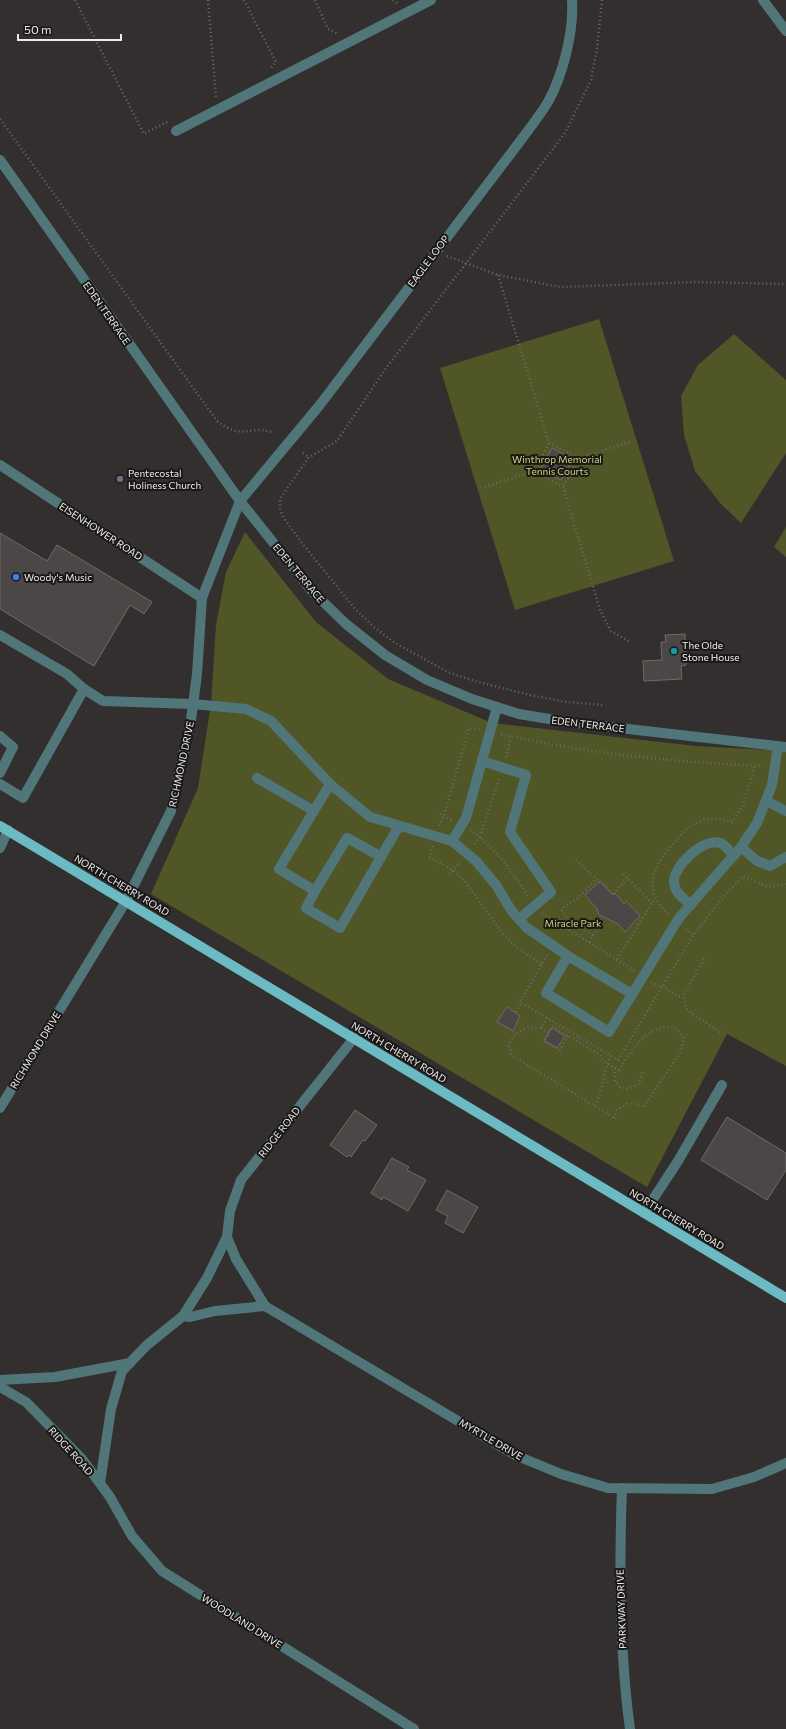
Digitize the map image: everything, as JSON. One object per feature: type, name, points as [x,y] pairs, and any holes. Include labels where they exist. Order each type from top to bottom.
[{"type":"main road","name":"NORTH CHERRY ROAD","points":[[4,828],[786,1298]]},
{"type":"street","points":[[176,130],[431,0]]},
{"type":"street","name":"EAGLE LOOP","points":[[240,502],[319,406],[521,140],[548,102],[565,60],[572,0]]},
{"type":"street","points":[[764,0],[786,31]]},
{"type":"street","name":"EDEN TERRACE","points":[[0,160],[240,502],[311,590],[346,624],[385,654],[427,680],[472,699],[519,714],[567,722],[782,746]]},
{"type":"street","name":"EISENHOWER ROAD","points":[[0,465],[202,598]]},
{"type":"street","name":"RICHMOND DRIVE","points":[[0,1108],[126,901],[171,811],[182,766],[193,704],[197,674],[202,598],[240,502]]},
{"type":"street","points":[[0,635],[67,674],[84,689],[103,701],[193,704],[246,709],[271,721],[330,784],[370,817],[452,841],[476,861],[496,885],[511,910],[537,936],[632,994]]},
{"type":"street","points":[[0,784],[23,798],[84,689]]},
{"type":"street","points":[[452,841],[466,818],[497,707]]},
{"type":"street","points":[[0,736],[13,746],[0,773]]},
{"type":"street","points":[[568,956],[546,993],[609,1032],[679,918],[734,856],[757,823],[772,785],[782,746]]},
{"type":"street","points":[[482,761],[526,775],[510,832],[551,892],[519,919]]},
{"type":"street","points":[[257,778],[314,811]]},
{"type":"street","points":[[315,891],[279,869],[330,784]]},
{"type":"street","points":[[766,801],[786,811]]},
{"type":"street","points":[[380,856],[347,838],[306,908],[340,928],[380,856],[399,826]]},
{"type":"street","points":[[0,848],[4,828]]},
{"type":"street","points":[[691,905],[677,893],[674,883],[677,871],[698,848],[710,842],[721,843],[734,856]]},
{"type":"street","points":[[741,847],[758,861],[770,866],[786,857]]},
{"type":"street","name":"RIDGE ROAD","points":[[100,1483],[111,1409],[122,1371],[147,1345],[183,1316],[207,1278],[226,1237],[230,1211],[241,1180],[354,1038]]},
{"type":"street","points":[[644,1213],[678,1162],[722,1085]]},
{"type":"street","points":[[183,1316],[190,1317],[215,1311],[265,1306],[236,1259],[226,1237]]},
{"type":"street","name":"MYRTLE DRIVE","points":[[265,1306],[515,1455],[561,1474],[608,1488],[712,1489],[754,1477],[786,1463]]},
{"type":"street","points":[[0,1380],[55,1376],[130,1363]]},
{"type":"street","name":"RIDGE ROAD","points":[[0,1387],[26,1402],[82,1459],[100,1483]]},
{"type":"street","name":"WOODLAND DRIVE","points":[[100,1483],[110,1497],[132,1536],[162,1571],[414,1729]]},
{"type":"street","name":"PARKWAY DRIVE","points":[[622,1488],[620,1577],[621,1621],[630,1729]]},
{"type":"path","points":[[75,0],[144,134],[170,120]]},
{"type":"path","points":[[208,0],[216,97]]},
{"type":"path","points":[[244,0],[276,62],[272,68],[265,71]]},
{"type":"path","points":[[315,0],[328,29],[337,35],[343,31]]},
{"type":"path","points":[[393,0],[397,4]]},
{"type":"path","points":[[391,7],[404,0]]},
{"type":"path","points":[[602,0],[597,48],[591,80],[568,127],[548,156],[384,371],[337,441],[310,457],[283,492],[280,499],[280,510],[285,520],[356,610],[374,627],[395,643],[448,672],[474,681],[530,695],[567,702],[604,706]]},
{"type":"path","points":[[209,100],[223,93]]},
{"type":"path","points":[[0,119],[217,421],[234,432],[260,430],[272,432]]},
{"type":"path","points":[[443,255],[498,275],[560,287],[696,282],[786,284]]},
{"type":"path","points":[[481,488],[534,471],[549,443],[498,275]]},
{"type":"path","points":[[563,487],[579,458],[632,441]]},
{"type":"path","points":[[549,443],[579,458]]},
{"type":"path","points":[[303,453],[310,457]]},
{"type":"path","points":[[534,471],[563,487],[600,610],[611,631],[630,642]]},
{"type":"path","points":[[438,829],[444,816],[469,728],[480,729]]},
{"type":"path","points":[[501,734],[546,744],[627,757],[763,766]]},
{"type":"path","points":[[440,814],[455,822]]},
{"type":"path","points":[[469,829],[480,837],[472,848]]},
{"type":"path","points":[[433,844],[429,857],[453,870],[465,881],[476,893],[500,930],[515,946],[541,964]]},
{"type":"path","points":[[449,874],[462,860]]},
{"type":"path","points":[[576,860],[596,879],[600,880],[613,895],[627,878]]},
{"type":"path","points":[[623,874],[652,903]]},
{"type":"path","points":[[593,935],[571,923],[562,912],[564,906],[569,902],[577,900],[596,879]]},
{"type":"path","points":[[617,959],[655,898]]},
{"type":"path","points":[[588,942],[603,920]]},
{"type":"path","points":[[682,927],[694,935]]},
{"type":"path","points":[[704,959],[683,996],[687,1010],[721,1033]]},
{"type":"path","points":[[651,981],[677,996],[683,996]]},
{"type":"path","points":[[516,1012],[521,1003]]},
{"type":"path","points":[[541,1028],[547,1018]]},
{"type":"path","points":[[549,1033],[541,1028],[530,1027],[520,1030],[510,1043],[509,1051],[511,1055],[615,1118],[618,1110],[628,1103],[644,1107],[680,1053],[684,1038],[681,1033],[669,1027],[662,1027],[653,1031],[637,1044],[619,1070],[600,1058],[600,1055],[552,1026],[549,1033],[544,1041],[560,1050],[568,1036]]},
{"type":"path","points":[[595,1106],[603,1086],[607,1063],[611,1056]]},
{"type":"path","points":[[615,1068],[614,1081],[620,1087],[628,1089],[639,1084],[643,1071]]},
{"type":"green space","name":"Winthrop Memorial Tennis Courts","points":[[599,319],[674,561],[515,610],[440,368]]},
{"type":"green space","points":[[734,334],[786,380],[786,453],[741,523],[721,504],[695,471],[684,435],[681,396],[698,365]]},
{"type":"green space","points":[[786,527],[786,557],[774,547]]},
{"type":"green space","name":"Miracle Park","points":[[245,532],[316,622],[388,679],[492,723],[696,746],[786,751],[786,1066],[727,1034],[647,1187],[151,894],[198,788],[211,704],[216,625],[226,572]]},
{"type":"building","points":[[552,448],[573,459],[561,480],[540,470]]},
{"type":"building","points":[[0,533],[47,561],[57,545],[152,602],[144,614],[130,605],[94,666],[0,609]]},
{"type":"building","name":"The Olde Stone House","points":[[685,634],[686,665],[681,666],[682,679],[644,681],[643,661],[662,660],[661,642],[666,642],[665,635]]},
{"type":"building","points":[[600,881],[613,895],[615,893],[624,904],[626,901],[640,916],[625,932],[618,924],[599,915],[597,909],[585,895]]},
{"type":"building","points":[[507,1007],[520,1016],[513,1031],[497,1022]]},
{"type":"building","points":[[552,1028],[565,1036],[557,1048],[544,1041]]},
{"type":"building","points":[[355,1110],[377,1125],[365,1141],[363,1140],[351,1157],[349,1155],[347,1157],[330,1145]]},
{"type":"building","points":[[727,1117],[786,1153],[786,1170],[767,1200],[701,1160]]},
{"type":"building","points":[[392,1158],[409,1167],[407,1170],[426,1180],[408,1211],[383,1197],[382,1200],[371,1193]]},
{"type":"building","points":[[447,1190],[478,1207],[463,1233],[445,1223],[448,1216],[436,1210]]},
{"type":"place","name":"Pentecostal Holiness Church","points":[[120,479]]},
{"type":"place","name":"Woody's Music","points":[[16,577]]},
{"type":"place","name":"The Olde Stone House","points":[[674,651]]}]
